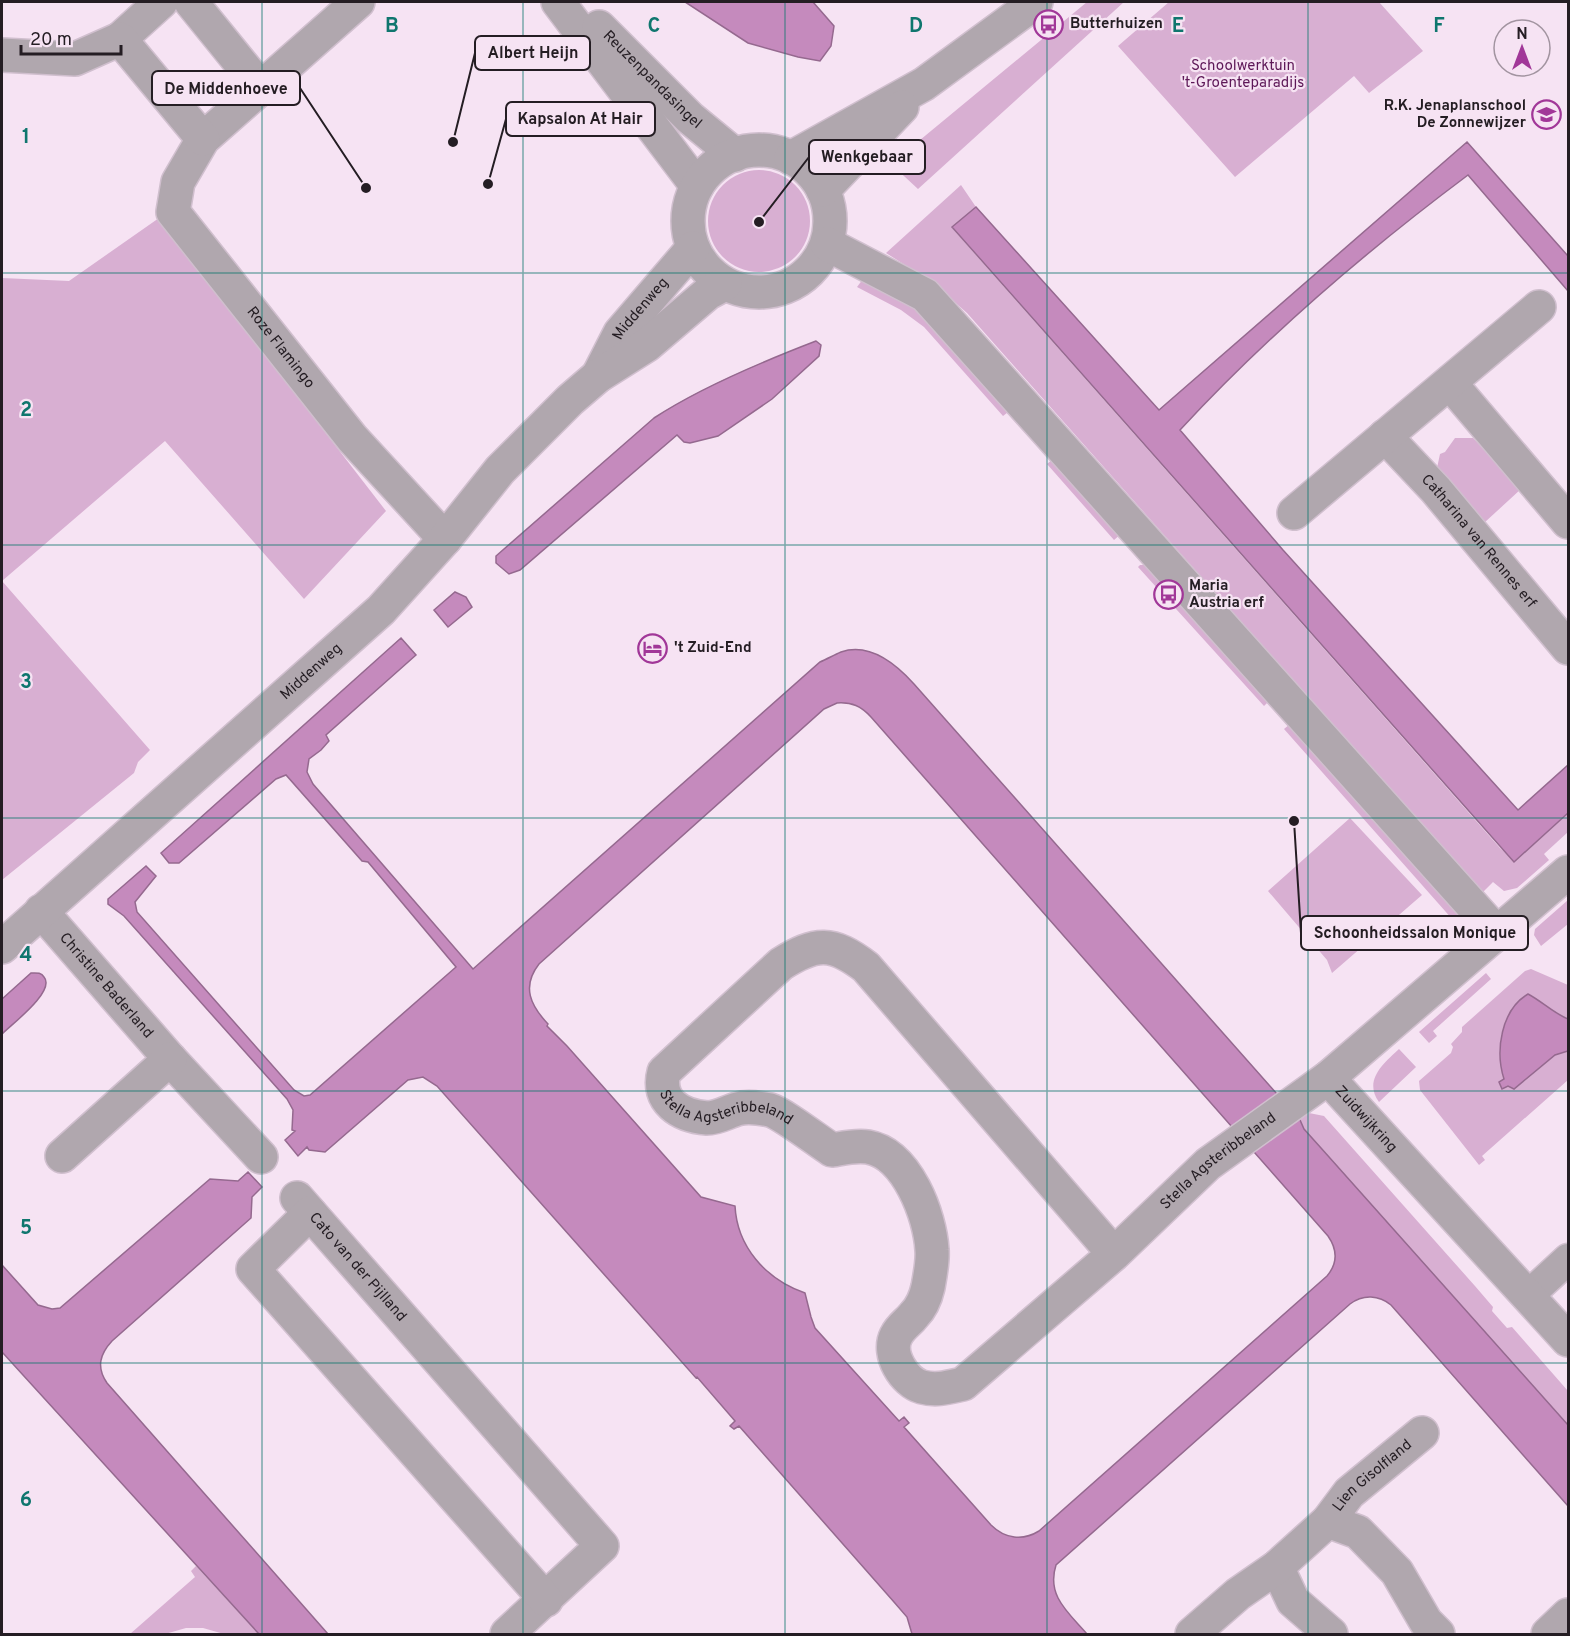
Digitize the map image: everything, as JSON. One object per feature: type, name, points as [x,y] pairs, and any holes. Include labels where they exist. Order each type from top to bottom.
[{"type":"street","points":[[2,55],[75,59],[120,39],[161,2]]},
{"type":"street","points":[[191,2],[260,87]]},
{"type":"street","name":"Roze Flamingo","points":[[358,2],[203,138],[178,182],[173,212],[352,438],[445,540]]},
{"type":"street","name":"Reuzenpandasingel","points":[[558,2],[697,186]]},
{"type":"street","name":"Reuzenpandasingel","points":[[573,2],[690,118],[735,155]]},
{"type":"street","points":[[791,158],[924,84],[1036,2]]},
{"type":"street","points":[[120,39],[203,138]]},
{"type":"street","points":[[823,190],[924,84]]},
{"type":"street","points":[[763,150],[799,162],[813,174],[823,190],[829,207],[831,226],[827,244],[815,266],[796,283],[773,292],[748,292],[725,284],[705,269],[693,248],[688,229],[689,207],[697,186],[711,168],[735,155],[763,150]]},
{"type":"street","points":[[827,244],[925,294],[1498,934]]},
{"type":"street","name":"Middenweg","points":[[598,376],[620,333],[693,248]]},
{"type":"street","name":"Middenweg","points":[[2,947],[381,610],[445,540],[500,470],[570,400],[598,376],[646,345],[708,293],[725,284]]},
{"type":"street","points":[[1294,513],[1539,307]]},
{"type":"street","points":[[1450,384],[1569,522]]},
{"type":"street","name":"Catharina van Rennes erf","points":[[1385,436],[1436,490],[1569,648]]},
{"type":"street","name":"Zuidwijkring","points":[[1569,872],[1328,1078],[1569,1340]]},
{"type":"street","name":"Christine Baderland","points":[[41,911],[170,1059],[261,1157]]},
{"type":"street","name":"Stella Agsteribbeland","points":[[1114,1254],[866,967],[849,954],[816,947],[800,952],[781,964],[664,1072],[661,1084],[663,1096],[686,1113],[708,1118],[739,1108],[771,1111],[832,1150],[869,1147],[886,1154],[901,1166],[919,1198],[933,1251],[928,1287],[923,1302],[915,1315],[903,1325],[895,1338],[893,1350],[897,1363],[908,1377],[921,1387],[941,1389],[963,1384],[1114,1254],[1208,1164],[1328,1078]]},
{"type":"street","points":[[62,1156],[170,1059]]},
{"type":"street","name":"Cato van der Pijlland","points":[[507,1635],[546,1600],[602,1546],[303,1206],[253,1269],[546,1600]]},
{"type":"street","points":[[1528,1296],[1569,1259]]},
{"type":"street","name":"Lien Gisolfland","points":[[1192,1635],[1238,1594],[1277,1567],[1328,1521],[1349,1493],[1422,1433]]},
{"type":"street","name":"Lien Gisolfland","points":[[1328,1521],[1358,1532],[1389,1564],[1426,1622],[1438,1635]]},
{"type":"street","points":[[1277,1567],[1293,1601],[1331,1635]]},
{"type":"street","points":[[1548,1635],[1569,1615]]},
{"type":"green space","points":[[1087,2],[1124,2],[918,189],[891,164]]},
{"type":"green space","name":"Schoolwerktuin 't-Groenteparadijs","points":[[1169,2],[1379,2],[1423,51],[1369,93],[1354,76],[1235,177],[1118,46]]},
{"type":"green space","points":[[759,170],[778,174],[795,185],[806,202],[810,221],[806,240],[795,257],[778,268],[759,272],[740,268],[723,257],[712,240],[708,221],[712,202],[723,185],[740,174]]},
{"type":"green space","points":[[961,185],[976,207],[952,228],[1500,848],[1515,861],[1568,813],[1568,832],[1544,854],[1549,860],[1517,888],[1504,891],[1493,882],[1482,893],[967,313],[932,282],[886,253]]},
{"type":"green space","points":[[159,218],[386,511],[304,599],[165,441],[2,581],[2,278],[69,281]]},
{"type":"green space","points":[[863,279],[913,305],[1012,409],[1003,416],[924,327],[901,310],[857,287]]},
{"type":"green space","points":[[1455,438],[1473,438],[1521,489],[1484,523],[1437,468],[1440,454],[1445,452]]},
{"type":"green space","points":[[1054,458],[1121,534],[1114,540],[1047,464]]},
{"type":"green space","points":[[1150,565],[1270,700],[1264,706],[1138,567]]},
{"type":"green space","points":[[2,581],[150,750],[138,762],[134,773],[2,880]]},
{"type":"green space","points":[[1290,724],[1459,915],[1453,920],[1284,729]]},
{"type":"green space","points":[[1350,818],[1422,895],[1332,973],[1327,960],[1268,891]]},
{"type":"green space","points":[[1568,900],[1568,924],[1541,946],[1534,935],[1535,929]]},
{"type":"green space","points":[[1531,969],[1568,985],[1568,1019],[1528,994],[1518,1002],[1505,1023],[1501,1036],[1500,1062],[1503,1075],[1508,1086],[1525,1081],[1555,1055],[1568,1051],[1568,1080],[1482,1156],[1485,1160],[1479,1165],[1420,1090],[1419,1081],[1451,1053],[1453,1047],[1451,1044],[1462,1032],[1462,1027],[1525,971]]},
{"type":"green space","points":[[1486,973],[1491,979],[1433,1031],[1437,1036],[1429,1043],[1419,1032]]},
{"type":"green space","points":[[1399,1049],[1416,1067],[1379,1102],[1373,1086],[1374,1079],[1382,1066]]},
{"type":"green space","points":[[1309,1113],[1324,1116],[1475,1286],[1507,1328],[1512,1327],[1568,1391],[1568,1425],[1304,1129],[1300,1120]]},
{"type":"green space","points":[[196,1566],[259,1634],[224,1634],[203,1628],[186,1628],[165,1634],[130,1634],[195,1577],[191,1571]]},
{"type":"shaded area","points":[[685,2],[813,2],[834,26],[831,46],[820,61],[748,43]]},
{"type":"shaded area","points":[[1467,142],[1568,256],[1568,291],[1468,175],[1318,296],[1247,361],[1180,430],[1283,550],[1518,810],[1568,765],[1568,813],[1514,862],[952,227],[976,207],[1159,410]]},
{"type":"shaded area","points":[[816,341],[821,345],[819,356],[772,399],[718,436],[690,443],[684,442],[677,435],[520,570],[509,574],[496,563],[496,556],[654,418],[712,385]]},
{"type":"shaded area","points":[[455,592],[466,597],[472,607],[448,627],[434,610]]},
{"type":"shaded area","points":[[401,638],[416,655],[326,735],[329,741],[309,759],[307,772],[313,784],[473,969],[820,662],[841,652],[862,650],[872,652],[891,662],[914,684],[1300,1120],[1304,1129],[1568,1425],[1568,1506],[1391,1305],[1381,1299],[1366,1297],[1350,1304],[1056,1565],[1054,1586],[1057,1595],[1067,1611],[1087,1634],[912,1634],[907,1617],[894,1602],[739,1426],[734,1429],[730,1426],[735,1421],[437,1086],[423,1077],[408,1080],[325,1152],[309,1150],[307,1147],[298,1156],[285,1140],[295,1131],[292,1130],[293,1110],[287,1099],[124,916],[108,904],[108,899],[146,866],[156,876],[135,902],[137,912],[294,1090],[304,1096],[310,1095],[456,967],[368,862],[362,861],[286,775],[276,779],[179,863],[169,863],[161,853]],"holes":[[[842,703],[852,704],[864,710],[871,717],[1328,1236],[1335,1251],[1335,1261],[1327,1276],[1039,1531],[1027,1536],[1008,1536],[991,1525],[904,1427],[909,1423],[904,1417],[899,1421],[815,1328],[805,1293],[777,1279],[756,1259],[741,1234],[735,1206],[701,1197],[547,1026],[548,1024],[530,996],[530,981],[539,964],[824,709]]]},
{"type":"shaded area","points":[[31,973],[44,977],[46,983],[44,990],[39,999],[2,1034],[2,999]]},
{"type":"shaded area","points":[[1528,994],[1568,1019],[1568,1051],[1555,1055],[1514,1089],[1508,1086],[1502,1089],[1499,1082],[1504,1079],[1500,1056],[1502,1032],[1512,1010]]},
{"type":"shaded area","points":[[248,1172],[262,1187],[252,1197],[251,1218],[112,1341],[102,1356],[101,1372],[107,1383],[328,1634],[259,1634],[2,1352],[2,1265],[38,1305],[52,1309],[60,1308],[210,1179],[238,1181]]},
{"type":"place","name":"Butterhuizen","points":[[1049,24]]},
{"type":"place","name":"R.K. Jenaplanschool De Zonnewijzer","points":[[1547,115]]},
{"type":"place","name":"Albert Heijn","points":[[453,142]]},
{"type":"place","name":"Kapsalon At Hair","points":[[488,184]]},
{"type":"place","name":"De Middenhoeve","points":[[366,188]]},
{"type":"place","name":"Wenkgebaar","points":[[759,222]]},
{"type":"place","name":"Maria Austria erf","points":[[1168,595]]},
{"type":"place","name":"'t Zuid-End","points":[[653,648]]},
{"type":"place","name":"Schoonheidssalon Monique","points":[[1294,821]]}]
